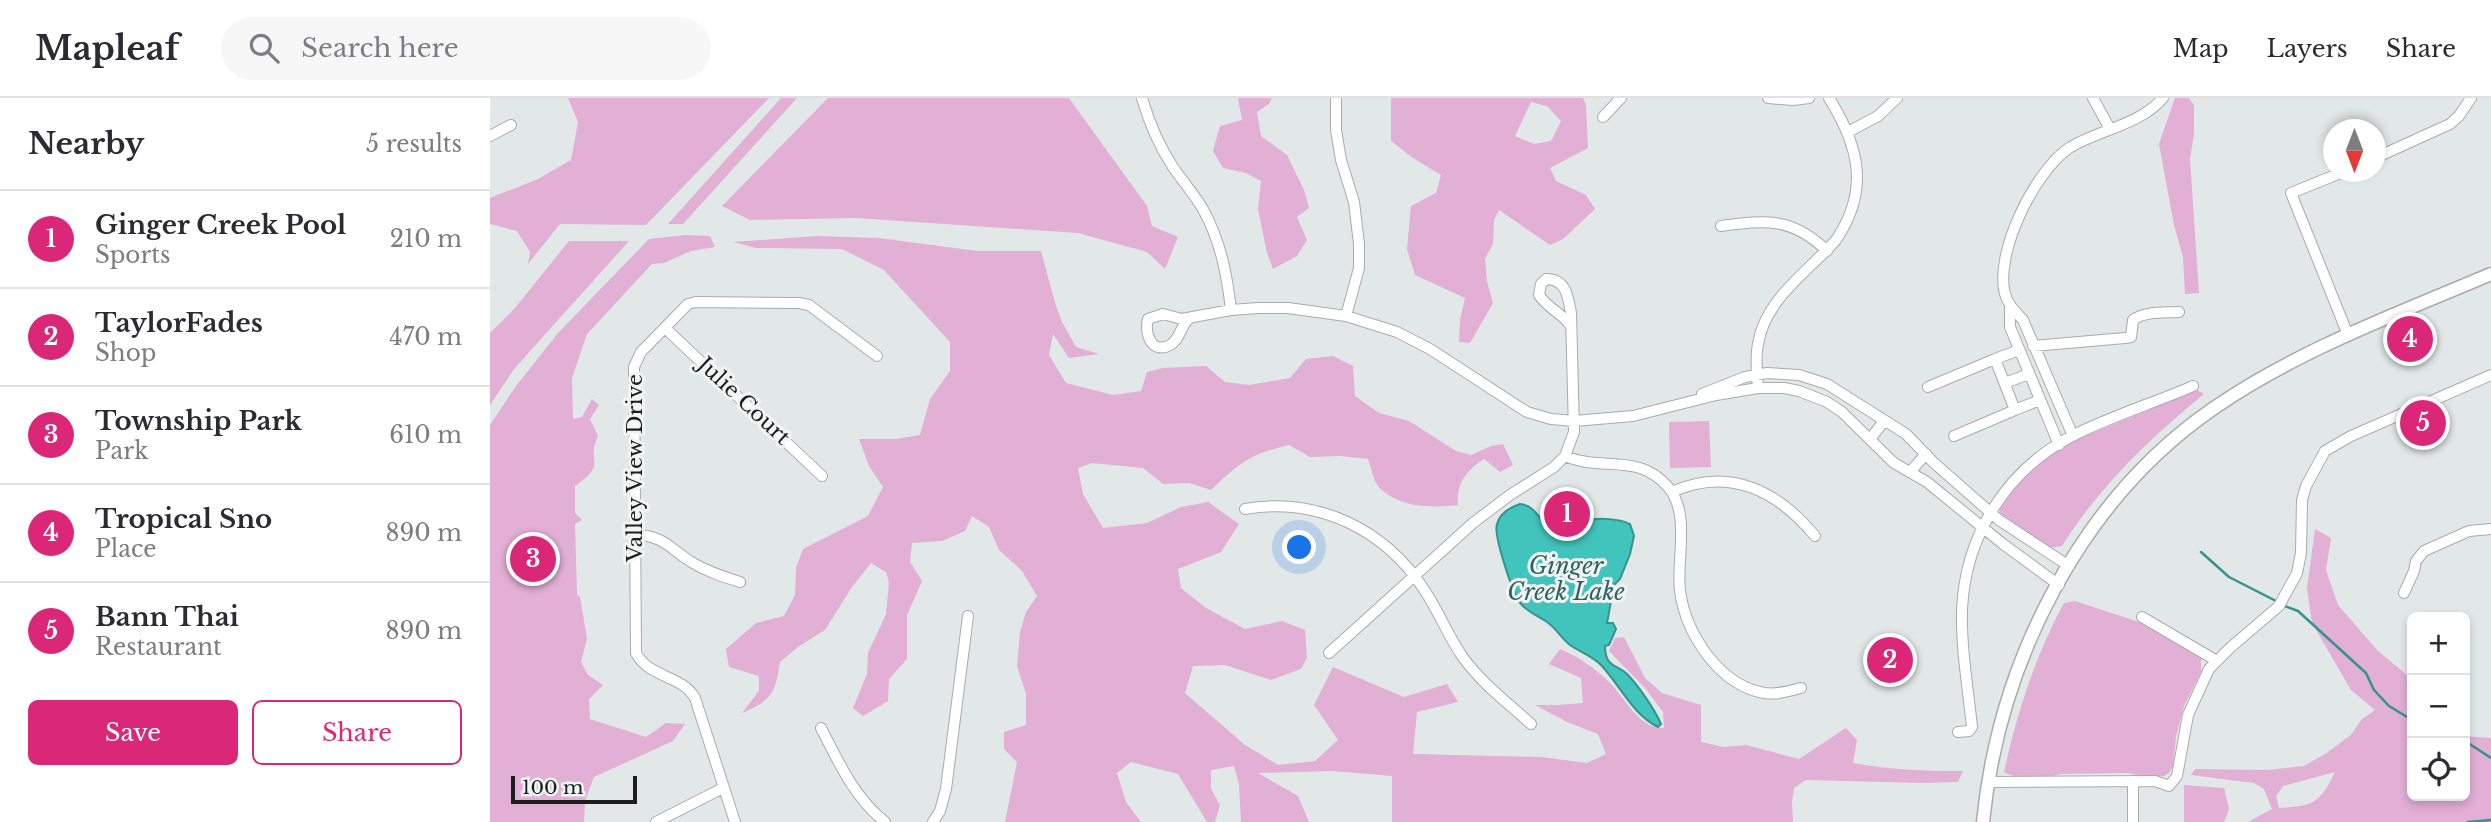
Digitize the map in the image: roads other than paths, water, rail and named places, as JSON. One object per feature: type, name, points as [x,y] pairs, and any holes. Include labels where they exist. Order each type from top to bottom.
[{"type":"main road","points":[[1983,822],[2000,727],[2022,658],[2038,622],[2069,566],[2137,473],[2193,423],[2249,386],[2348,335],[2491,274]]},
{"type":"street","points":[[1142,98],[1160,144],[1172,166],[1203,209],[1216,236],[1226,271],[1231,310]]},
{"type":"street","points":[[1336,98],[1336,130],[1341,160],[1354,202],[1359,244],[1359,268],[1346,316]]},
{"type":"street","points":[[1603,117],[1621,98]]},
{"type":"street","points":[[1768,98],[1809,98]]},
{"type":"street","points":[[1758,388],[1758,343],[1768,316],[1779,299],[1827,251],[1844,229],[1856,193],[1857,164],[1848,132],[1829,98]]},
{"type":"street","points":[[1848,132],[1878,116],[1898,98]]},
{"type":"street","points":[[2093,98],[2110,129]]},
{"type":"street","points":[[2059,444],[2009,322],[2010,307],[2004,290],[2004,263],[2009,242],[2037,181],[2046,169],[2068,149],[2145,113],[2163,98]]},
{"type":"street","points":[[2386,153],[2450,124],[2471,98]]},
{"type":"street","points":[[490,136],[511,125]]},
{"type":"street","points":[[2323,180],[2291,193],[2348,335]]},
{"type":"street","points":[[1721,226],[1755,221],[1781,223],[1806,233],[1827,251]]},
{"type":"street","points":[[1329,653],[1484,514],[1554,467],[1565,456],[1572,442],[1574,421],[1570,325],[1572,313],[1569,298],[1561,282],[1546,279],[1541,284],[1539,295],[1570,325]]},
{"type":"street","name":"Valley View Drive","points":[[735,822],[692,692],[646,667],[636,653],[634,367],[641,352],[688,304],[696,302],[799,303],[818,310],[877,356]]},
{"type":"street","points":[[2010,307],[2023,320],[2073,436]]},
{"type":"street","points":[[1190,318],[1182,323],[1176,339],[1170,345],[1162,347],[1152,344],[1147,337],[1148,319],[1163,314],[1182,319],[1231,310],[1288,308],[1346,316],[1397,332],[1430,349],[1527,412],[1551,419],[1574,421],[1633,416],[1716,395],[1758,388],[1784,388],[1820,399],[1842,412],[1894,463],[1927,482],[2059,584]]},
{"type":"street","points":[[2033,346],[2131,337],[2133,320],[2137,317],[2179,312]]},
{"type":"street","name":"Julie Court","points":[[665,328],[822,476]]},
{"type":"street","points":[[1928,387],[2020,350]]},
{"type":"street","points":[[2005,383],[2027,369],[2038,358]]},
{"type":"street","points":[[1995,359],[2015,410]]},
{"type":"street","points":[[1680,405],[1725,384],[1757,374],[1783,373],[1815,379],[1840,391],[1906,434],[1933,462],[1990,512],[2069,566]]},
{"type":"street","points":[[1989,782],[2155,780],[2169,786],[2177,776],[2188,715],[2209,669],[2279,606],[2294,580],[2301,553],[2301,515],[2306,486],[2325,451],[2351,436],[2491,374]]},
{"type":"street","points":[[1958,732],[1969,731],[1972,727],[1962,609],[1969,559],[1990,512],[2015,479],[2059,444],[2193,386]]},
{"type":"street","points":[[1954,436],[2040,400]]},
{"type":"street","points":[[1871,438],[1884,421]]},
{"type":"street","points":[[1910,472],[1926,454]]},
{"type":"street","points":[[1565,456],[1587,464],[1621,463],[1643,468],[1661,479],[1672,492],[1681,530],[1681,593],[1689,623],[1700,643],[1720,668],[1744,685],[1765,693],[1782,693],[1801,688]]},
{"type":"street","points":[[1672,492],[1712,481],[1747,486],[1787,506],[1815,536]]},
{"type":"street","points":[[1245,509],[1262,506],[1332,515],[1381,540],[1414,575],[1438,611],[1464,659],[1488,686],[1531,724]]},
{"type":"street","points":[[2404,593],[2416,561],[2424,551],[2469,531],[2491,528]]},
{"type":"street","points":[[635,535],[665,541],[692,563],[740,582]]},
{"type":"street","points":[[933,822],[940,811],[946,789],[968,615]]},
{"type":"street","points":[[2142,617],[2217,660]]},
{"type":"street","points":[[821,728],[853,788],[885,822]]},
{"type":"street","points":[[2133,781],[2133,822]]},
{"type":"street","points":[[656,822],[723,788]]},
{"type":"water","name":"Ginger Creek Lake","points":[[1520,504],[1532,509],[1548,527],[1558,532],[1597,519],[1630,524],[1634,536],[1630,554],[1620,579],[1614,585],[1607,623],[1613,623],[1616,629],[1609,645],[1605,646],[1605,653],[1609,661],[1627,674],[1641,691],[1661,724],[1658,727],[1641,715],[1601,665],[1570,645],[1550,624],[1521,604],[1513,589],[1497,530],[1498,520],[1503,514]]},
{"type":"waterway","points":[[2201,552],[2229,577],[2276,601]]},
{"type":"waterway","points":[[2282,605],[2298,611],[2366,673],[2374,690],[2389,706],[2407,717]]},
{"type":"waterway","points":[[2470,744],[2491,758]]},
{"type":"waterway","points":[[2468,822],[2491,820]]},
{"type":"place","name":"Tropical Sno","points":[[2410,339]]},
{"type":"place","name":"Bann Thai","points":[[2423,423]]},
{"type":"place","name":"Ginger Creek Pool","points":[[1567,514]]},
{"type":"place","name":"Township Park","points":[[533,559]]},
{"type":"place","name":"TaylorFades","points":[[1890,660]]}]
